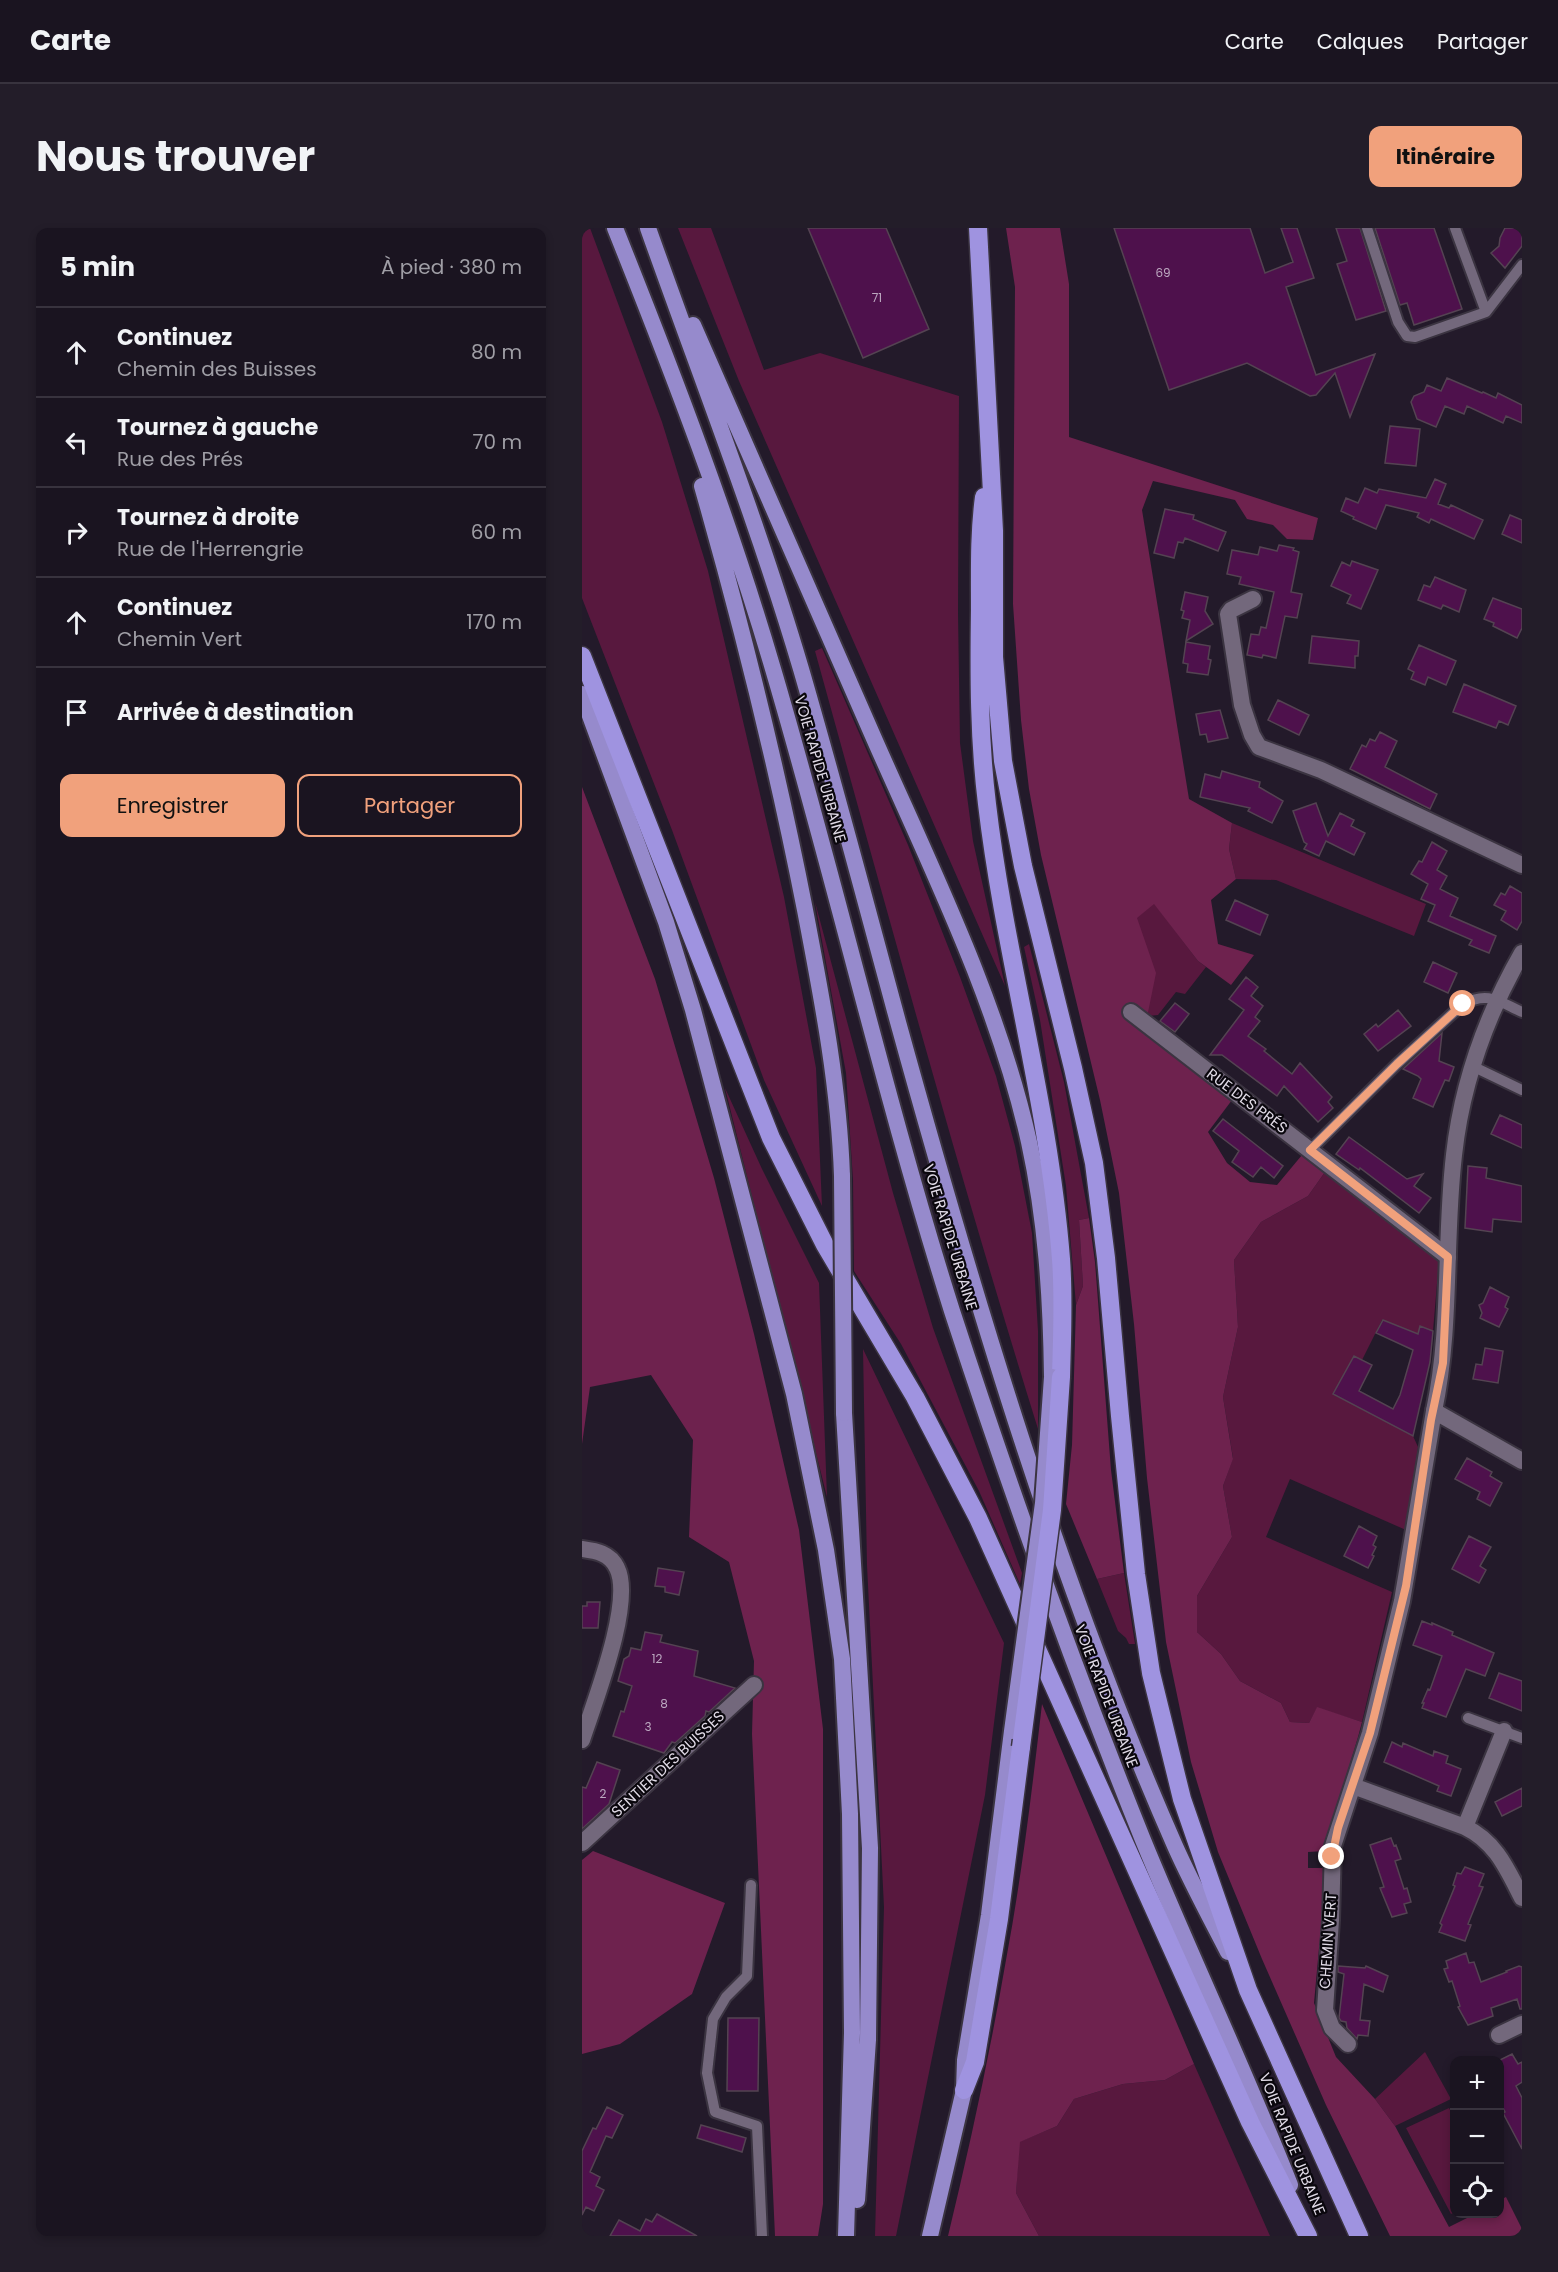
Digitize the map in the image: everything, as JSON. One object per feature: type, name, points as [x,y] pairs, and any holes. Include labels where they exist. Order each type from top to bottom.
[{"type":"highway","name":"VOIE RAPIDE URBAINE","points":[[615,228],[731,536],[772,664],[930,1237],[1019,1511],[1110,1758],[1184,1939],[1278,2154],[1309,2236]]},
{"type":"highway","name":"VOIE RAPIDE URBAINE","points":[[650,228],[747,500],[781,603],[826,756],[957,1229],[1060,1555],[1108,1682],[1176,1849],[1248,1990]]},
{"type":"highway","points":[[650,228],[930,866],[1000,1039],[1022,1113],[1038,1186],[1050,1282],[1056,1377]]},
{"type":"highway","points":[[978,228],[994,531],[994,657],[1003,761],[1023,866],[1094,1163],[1106,1258],[1135,1565],[1150,1667],[1182,1800],[1248,1990],[1359,2236]]},
{"type":"highway","points":[[667,361],[741,623],[786,818],[829,1042],[839,1118],[842,1176],[843,1413],[870,1848],[867,2061],[859,2186],[853,2236]]},
{"type":"highway","points":[[930,2236],[964,2090],[975,2062],[999,1919],[1016,1739],[1052,1509],[1056,1377],[1063,1284],[1052,1177],[993,846],[981,753],[979,530],[989,462]]},
{"type":"highway","points":[[582,656],[771,1138],[825,1245],[915,1397],[969,1499],[1250,2122],[1309,2236]]},
{"type":"highway","points":[[582,694],[666,922],[696,1020],[794,1394],[826,1550],[842,1659],[850,1814],[852,2023],[846,2236]]},
{"type":"street","points":[[1253,599],[1231,610],[1228,619],[1242,705],[1251,735],[1259,747],[1321,770],[1522,865]]},
{"type":"street","name":"CHEMIN VERT","points":[[1348,2044],[1329,2023],[1324,2005],[1331,1920],[1333,1846],[1370,1733],[1404,1593],[1444,1354],[1454,1156],[1459,1122],[1472,1066],[1496,1000],[1522,953]]},
{"type":"street","name":"RUE DES PRÉS","points":[[1131,1012],[1448,1257]]},
{"type":"street","points":[[1434,1411],[1522,1461]]},
{"type":"street","points":[[582,1549],[599,1551],[613,1561],[620,1575],[621,1584],[614,1638],[582,1740]]},
{"type":"street","name":"SENTIER DES BUISSES","points":[[582,1843],[754,1685]]},
{"type":"street","points":[[1465,1827],[1504,1731]]},
{"type":"street","points":[[1353,1786],[1465,1827],[1484,1838],[1497,1851],[1522,1899]]},
{"type":"street","points":[[1499,2035],[1522,2024]]},
{"type":"lane","points":[[1366,228],[1398,322],[1407,336],[1415,337],[1486,312],[1522,265]]},
{"type":"lane","points":[[1455,228],[1486,312]]},
{"type":"lane","points":[[1310,1150],[1397,1064],[1463,1004],[1475,998],[1487,996],[1522,1012]]},
{"type":"lane","points":[[1472,1066],[1522,1090]]},
{"type":"lane","points":[[1468,1718],[1522,1738]]},
{"type":"lane","points":[[750,1885],[747,1976],[726,1997],[712,2019],[707,2073],[716,2112],[756,2126],[762,2236]]},
{"type":"shaded area","points":[[582,228],[590,228],[662,422],[708,571],[784,897],[816,1068],[822,1206],[764,1080],[672,830],[582,598]]},
{"type":"shaded area","points":[[678,228],[711,228],[764,370],[820,353],[959,396],[960,743],[973,841],[1005,986],[739,381]]},
{"type":"shaded area","points":[[1006,228],[1060,228],[1069,284],[1069,437],[1318,518],[1313,540],[1287,539],[1273,525],[1247,519],[1235,500],[1153,481],[1142,510],[1189,799],[1232,823],[1229,849],[1236,879],[1211,900],[1218,944],[1254,955],[1231,985],[1198,961],[1154,904],[1137,918],[1156,973],[1144,1032],[1232,1100],[1208,1132],[1227,1163],[1250,1182],[1277,1185],[1302,1155],[1325,1172],[1308,1196],[1261,1222],[1234,1260],[1238,1327],[1223,1397],[1233,1459],[1223,1486],[1232,1537],[1197,1596],[1197,1632],[1221,1654],[1240,1681],[1281,1703],[1290,1722],[1309,1723],[1317,1707],[1362,1722],[1325,1851],[1308,1852],[1308,1868],[1323,1868],[1323,1904],[1314,2003],[1336,2057],[1375,2099],[1395,2126],[1449,2227],[1467,2218],[1504,2218],[1504,2198],[1506,2197],[1522,2229],[1522,2236],[1390,2236],[1326,2105],[1262,1959],[1218,1852],[1191,1762],[1166,1642],[1147,1478],[1134,1324],[1119,1193],[1100,1100],[1041,855],[1029,789],[1021,720],[1013,604],[1015,287]]},
{"type":"shaded area","points":[[822,648],[908,845],[996,1076],[1015,1146],[1032,1233],[1038,1331],[1038,1429],[951,1138],[842,749],[815,651]]},
{"type":"shaded area","points":[[582,787],[655,979],[714,1178],[754,1334],[799,1530],[823,1729],[823,2204],[818,2236],[775,2236],[752,1734],[754,1661],[729,1562],[689,1537],[693,1440],[651,1375],[590,1387],[582,1444]]},
{"type":"shaded area","points":[[1232,823],[1426,904],[1414,936],[1276,880],[1236,879],[1229,849]]},
{"type":"shaded area","points":[[815,902],[893,1193],[933,1328],[1022,1573],[1020,1584],[979,1491],[901,1344],[854,1271],[853,1180],[846,1073]]},
{"type":"shaded area","points":[[1154,903],[1198,961],[1206,967],[1185,994],[1176,992],[1158,1015],[1148,1016],[1136,918]]},
{"type":"shaded area","points":[[1029,944],[1064,1082],[1089,1218],[1079,1220],[1083,1286],[1076,1305],[1066,1186],[1040,1020],[1024,947]]},
{"type":"shaded area","points":[[725,1088],[762,1169],[819,1283],[827,1497]]},
{"type":"shaded area","points":[[1325,1172],[1439,1260],[1433,1331],[1420,1326],[1418,1334],[1382,1320],[1362,1360],[1354,1357],[1333,1394],[1413,1436],[1418,1447],[1406,1530],[1290,1479],[1266,1537],[1392,1592],[1362,1722],[1317,1708],[1309,1723],[1290,1722],[1281,1703],[1240,1681],[1221,1654],[1197,1632],[1197,1596],[1232,1537],[1223,1486],[1233,1458],[1223,1397],[1238,1327],[1234,1260],[1261,1222],[1308,1196]]},
{"type":"shaded area","points":[[1089,1218],[1095,1262],[1111,1470],[1124,1573],[1097,1579],[1066,1504],[1072,1445],[1076,1305],[1083,1286],[1079,1220]]},
{"type":"shaded area","points":[[863,1349],[1004,1643],[985,1795],[896,2236],[875,2236],[884,1907],[867,1565]]},
{"type":"shaded area","points":[[1124,1573],[1135,1644],[1129,1644],[1118,1631],[1097,1579]]},
{"type":"shaded area","points":[[1042,1704],[1194,2064],[1165,2080],[1123,2084],[1074,2099],[1057,2126],[1020,2142],[1016,2193],[1039,2236],[948,2236],[972,2133],[1012,1928]]},
{"type":"shaded area","points":[[593,1851],[725,1903],[692,1994],[620,2044],[582,2054],[582,1860]]},
{"type":"shaded area","points":[[1425,2052],[1450,2097],[1450,2099],[1395,2126],[1375,2099]]},
{"type":"shaded area","points":[[1194,2064],[1270,2236],[1039,2236],[1016,2193],[1019,2142],[1057,2126],[1074,2099],[1123,2084],[1165,2080]]},
{"type":"shaded area","points":[[1449,2108],[1450,2110],[1450,2212],[1406,2128]]},
{"type":"building","points":[[808,228],[886,228],[929,329],[863,358]]},
{"type":"building","points":[[1114,228],[1250,228],[1265,273],[1293,262],[1281,228],[1297,228],[1314,278],[1286,287],[1316,375],[1375,354],[1350,417],[1335,373],[1316,395],[1310,396],[1247,363],[1169,390]]},
{"type":"building","points":[[1336,228],[1360,228],[1386,311],[1356,320],[1337,264],[1347,261]]},
{"type":"building","points":[[1375,228],[1434,228],[1462,309],[1414,325],[1407,303],[1400,305]]},
{"type":"building","points":[[1505,228],[1522,228],[1522,246],[1505,268],[1491,253],[1499,246]]},
{"type":"building","points":[[1447,378],[1496,398],[1498,393],[1522,405],[1522,423],[1506,416],[1503,423],[1467,406],[1464,414],[1445,406],[1436,427],[1417,419],[1411,402],[1414,396],[1424,392],[1427,385],[1441,391]]},
{"type":"building","points":[[1390,426],[1420,429],[1416,466],[1385,463]]},
{"type":"building","points":[[1435,479],[1446,484],[1438,504],[1449,508],[1451,505],[1483,520],[1474,539],[1431,519],[1429,523],[1417,517],[1419,513],[1386,505],[1376,529],[1341,511],[1346,498],[1358,503],[1365,488],[1377,493],[1379,489],[1426,498]]},
{"type":"building","points":[[1165,509],[1194,515],[1193,519],[1226,532],[1218,551],[1185,538],[1183,543],[1178,542],[1174,558],[1154,553]]},
{"type":"building","points":[[1510,515],[1522,520],[1522,543],[1502,534]]},
{"type":"building","points":[[1279,545],[1294,548],[1293,550],[1299,552],[1291,592],[1302,594],[1297,618],[1285,616],[1276,658],[1247,655],[1251,634],[1259,635],[1261,627],[1266,628],[1274,592],[1239,584],[1241,577],[1227,574],[1232,550],[1258,555],[1260,547],[1277,551]]},
{"type":"building","points":[[1352,561],[1378,570],[1361,609],[1347,603],[1351,595],[1331,586],[1342,562],[1350,566]]},
{"type":"building","points":[[1435,577],[1466,590],[1459,612],[1443,605],[1441,609],[1418,600],[1424,585],[1430,587]]},
{"type":"building","points":[[1185,592],[1208,597],[1205,611],[1213,624],[1186,641],[1190,620],[1182,618],[1184,611],[1181,610]]},
{"type":"building","points":[[1493,598],[1522,609],[1522,628],[1517,638],[1484,619]]},
{"type":"building","points":[[1312,636],[1359,641],[1355,668],[1309,663]]},
{"type":"building","points":[[1186,642],[1210,646],[1208,659],[1211,660],[1208,675],[1187,672],[1188,664],[1183,663]]},
{"type":"building","points":[[1419,645],[1456,661],[1446,685],[1428,677],[1425,685],[1411,679],[1414,672],[1408,669]]},
{"type":"building","points":[[1464,684],[1516,706],[1508,725],[1499,721],[1496,728],[1453,712]]},
{"type":"building","points":[[1278,700],[1309,715],[1299,735],[1268,720]]},
{"type":"building","points":[[1220,710],[1228,738],[1208,742],[1206,734],[1200,735],[1196,714]]},
{"type":"building","points":[[1380,732],[1397,741],[1385,767],[1437,794],[1430,809],[1350,769],[1362,745],[1366,747],[1370,739],[1375,741]]},
{"type":"building","points":[[1222,771],[1260,782],[1259,787],[1283,801],[1272,823],[1248,811],[1250,808],[1200,797],[1205,774],[1220,778]]},
{"type":"building","points":[[1316,803],[1328,836],[1340,813],[1354,820],[1351,826],[1365,833],[1354,855],[1326,841],[1319,856],[1304,849],[1307,844],[1304,842],[1293,811]]},
{"type":"building","points":[[1432,842],[1447,851],[1437,870],[1447,876],[1440,889],[1458,898],[1450,916],[1496,936],[1489,953],[1469,945],[1472,940],[1428,921],[1435,905],[1421,899],[1428,884],[1411,874],[1419,861],[1422,862]]},
{"type":"building","points":[[1510,886],[1522,893],[1522,921],[1517,930],[1501,920],[1506,911],[1494,905],[1501,893],[1505,895]]},
{"type":"building","points":[[1235,900],[1268,915],[1260,935],[1226,920]]},
{"type":"building","points":[[1433,962],[1457,973],[1448,993],[1424,982]]},
{"type":"building","points":[[1246,977],[1258,987],[1251,996],[1263,1006],[1255,1017],[1260,1021],[1248,1036],[1266,1049],[1264,1051],[1292,1074],[1300,1063],[1332,1097],[1328,1102],[1333,1108],[1318,1122],[1284,1086],[1277,1096],[1222,1055],[1210,1055],[1244,1010],[1229,999]]},
{"type":"building","points":[[1175,1003],[1189,1014],[1175,1032],[1160,1021]]},
{"type":"building","points":[[1398,1010],[1411,1026],[1378,1051],[1364,1034],[1376,1024],[1378,1027]]},
{"type":"building","points":[[1442,1033],[1439,1061],[1454,1067],[1449,1081],[1445,1080],[1433,1107],[1413,1098],[1421,1079],[1403,1069]]},
{"type":"building","points":[[1500,1115],[1522,1125],[1522,1148],[1491,1134]]},
{"type":"building","points":[[1223,1119],[1283,1166],[1274,1178],[1261,1167],[1253,1177],[1232,1162],[1239,1151],[1213,1131]]},
{"type":"building","points":[[1349,1137],[1407,1179],[1423,1174],[1414,1186],[1431,1198],[1419,1213],[1360,1168],[1359,1170],[1336,1154]]},
{"type":"building","points":[[1468,1166],[1487,1168],[1486,1178],[1522,1186],[1522,1222],[1493,1219],[1492,1232],[1465,1228]]},
{"type":"building","points":[[1490,1287],[1509,1297],[1505,1307],[1508,1309],[1499,1327],[1480,1318],[1482,1313],[1479,1305],[1483,1303]]},
{"type":"building","points":[[1383,1320],[1418,1334],[1420,1326],[1433,1331],[1430,1362],[1413,1436],[1333,1394],[1354,1356],[1372,1365],[1359,1391],[1393,1409],[1400,1395],[1413,1350],[1376,1333]]},
{"type":"building","points":[[1485,1348],[1503,1351],[1498,1383],[1473,1379],[1476,1364],[1482,1365]]},
{"type":"building","points":[[1467,1458],[1492,1472],[1490,1476],[1502,1483],[1490,1506],[1477,1499],[1480,1492],[1455,1479]]},
{"type":"building","points":[[1359,1526],[1377,1536],[1373,1545],[1376,1547],[1372,1555],[1374,1556],[1368,1568],[1344,1556]]},
{"type":"building","points":[[1469,1536],[1491,1547],[1480,1566],[1486,1570],[1479,1583],[1452,1569]]},
{"type":"building","points":[[658,1568],[684,1572],[679,1595],[665,1592],[665,1587],[655,1586]]},
{"type":"building","points":[[587,1602],[600,1602],[598,1628],[582,1628],[582,1606],[587,1606]]},
{"type":"building","points":[[1422,1621],[1453,1632],[1452,1635],[1494,1653],[1485,1676],[1466,1669],[1446,1717],[1422,1708],[1442,1656],[1413,1645]]},
{"type":"building","points":[[645,1632],[662,1635],[660,1642],[698,1651],[694,1676],[735,1688],[709,1712],[706,1711],[705,1716],[675,1743],[672,1742],[664,1753],[613,1736],[632,1686],[618,1681],[624,1659],[629,1656],[631,1648],[641,1650]]},
{"type":"building","points":[[1499,1673],[1522,1681],[1522,1711],[1489,1698]]},
{"type":"building","points":[[1392,1742],[1402,1747],[1403,1743],[1433,1756],[1434,1751],[1448,1756],[1446,1763],[1461,1769],[1451,1796],[1437,1791],[1439,1786],[1384,1762]]},
{"type":"building","points":[[597,1762],[620,1770],[609,1804],[582,1829],[582,1787],[586,1788]]},
{"type":"building","points":[[1522,1788],[1522,1806],[1502,1816],[1495,1802]]},
{"type":"building","points":[[1391,1838],[1401,1859],[1395,1861],[1411,1902],[1404,1904],[1407,1913],[1392,1917],[1380,1888],[1384,1887],[1370,1845]]},
{"type":"building","points":[[1465,1867],[1484,1874],[1479,1886],[1483,1887],[1468,1924],[1471,1925],[1465,1941],[1439,1932],[1442,1925],[1440,1923],[1455,1886],[1453,1885],[1457,1873],[1461,1874]]},
{"type":"building","points":[[1466,1953],[1469,1963],[1474,1962],[1481,1982],[1519,1966],[1522,1967],[1522,2009],[1517,1999],[1491,2008],[1493,2016],[1468,2025],[1458,2007],[1460,2006],[1452,1981],[1449,1982],[1444,1969],[1448,1968],[1446,1961]]},
{"type":"building","points":[[1338,1966],[1365,1968],[1366,1966],[1388,1976],[1383,1992],[1364,1984],[1360,2020],[1370,2021],[1368,2036],[1358,2035],[1357,2039],[1347,2028],[1346,2022],[1339,2018],[1344,1974],[1338,1972]]},
{"type":"building","points":[[728,2018],[759,2018],[758,2091],[727,2091]]},
{"type":"building","points":[[1512,2054],[1518,2064],[1522,2062],[1522,2082],[1516,2086],[1522,2098],[1522,2149],[1504,2115],[1504,2058]]},
{"type":"building","points":[[607,2107],[623,2115],[612,2138],[606,2136],[590,2172],[600,2177],[596,2186],[604,2190],[594,2211],[586,2207],[582,2215],[582,2151]]},
{"type":"building","points":[[701,2125],[746,2138],[742,2152],[697,2138]]},
{"type":"building","points":[[657,2214],[697,2236],[610,2236],[619,2220],[640,2231],[646,2219],[652,2222]]},
{"type":"route","points":[[1332,1857],[1338,1828],[1370,1733],[1406,1586],[1431,1420],[1443,1363],[1448,1257],[1310,1150],[1397,1064],[1463,1004]]}]
